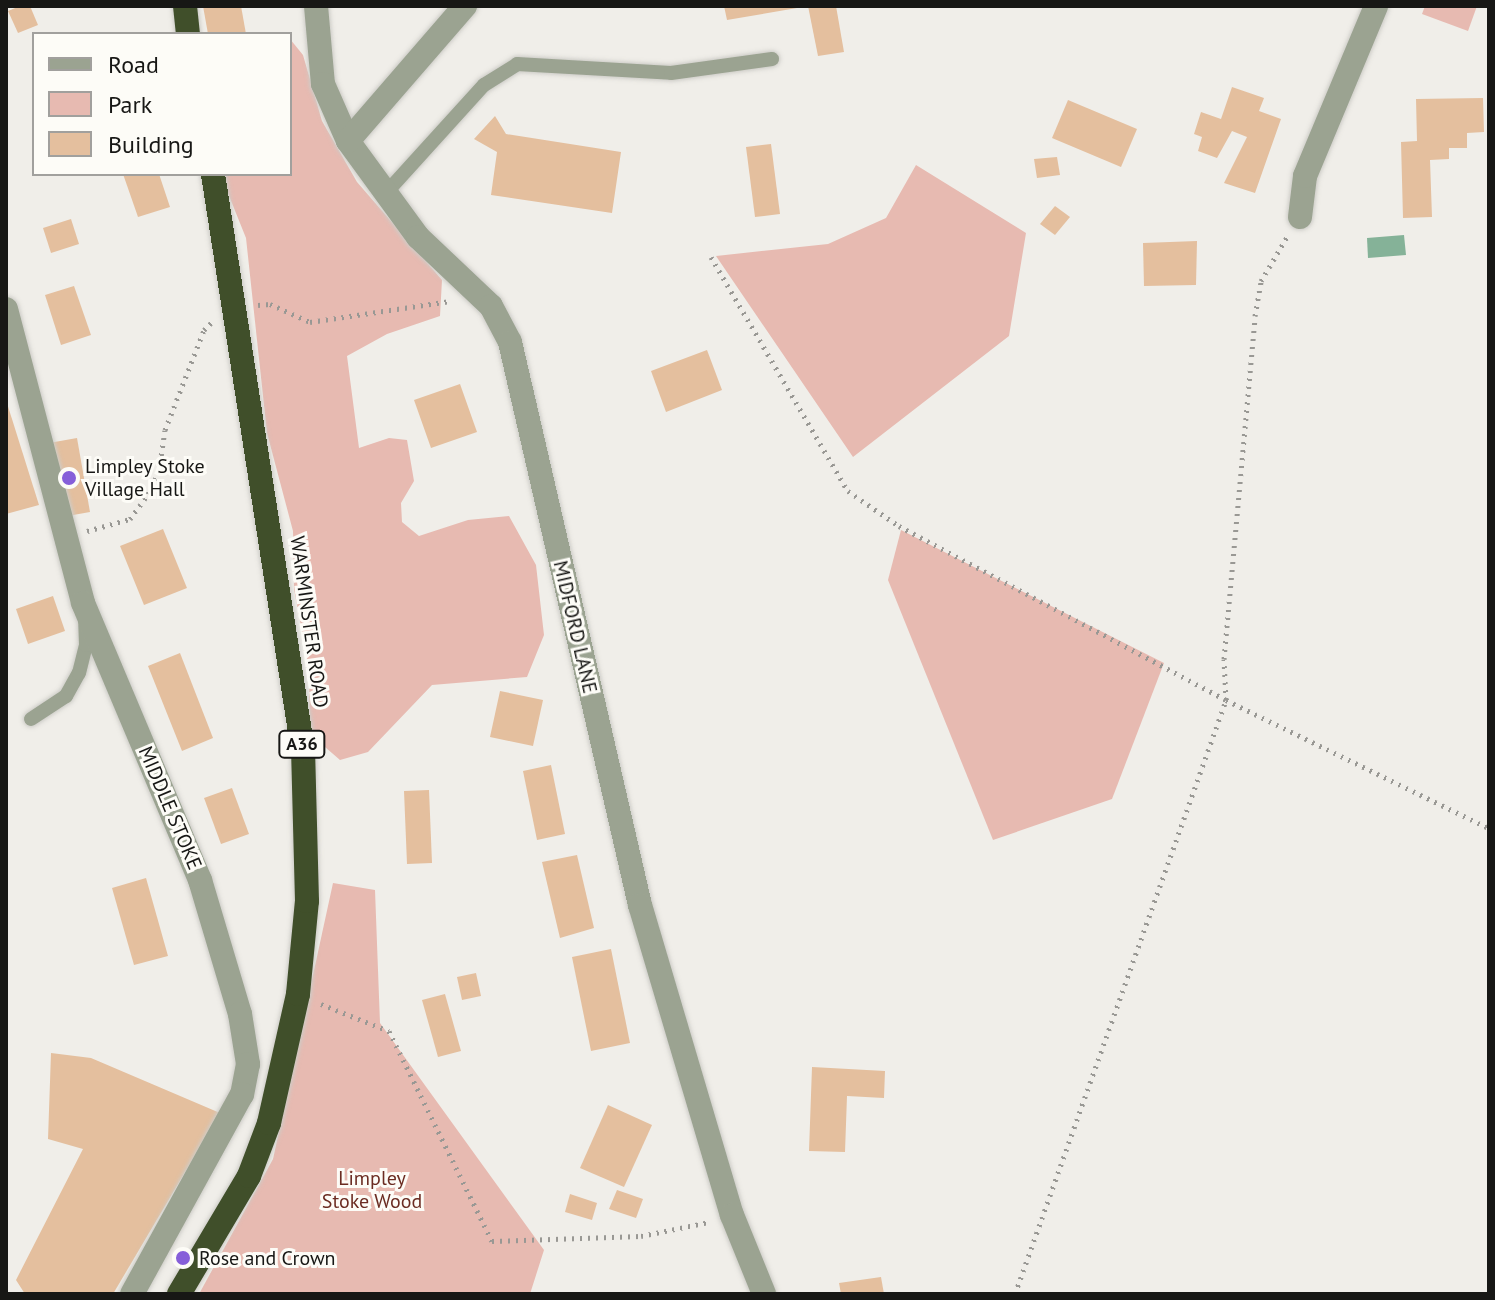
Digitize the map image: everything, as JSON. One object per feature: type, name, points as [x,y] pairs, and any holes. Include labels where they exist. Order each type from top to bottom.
[{"type":"highway","points":[[185,6],[188,32]]},
{"type":"highway","name":"WARMINSTER ROAD","points":[[179,1294],[249,1176],[269,1123],[298,994],[309,833],[303,751],[238,305],[213,176]]},
{"type":"street","name":"MIDFORD LANE","points":[[316,6],[323,84],[348,141],[432,253],[500,320],[520,377],[640,905],[732,1215],[764,1294]]},
{"type":"street","points":[[348,141],[465,6]]},
{"type":"street","points":[[1300,217],[1305,176],[1376,6]]},
{"type":"street","name":"MIDDLE STOKE","points":[[6,309],[62,534],[83,603],[200,880],[240,1014],[248,1064],[242,1094],[132,1294]]},
{"type":"lane","points":[[385,194],[484,85],[517,64],[671,73],[772,59]]},
{"type":"lane","points":[[31,719],[66,696],[79,673],[86,645],[83,603]]},
{"type":"path","points":[[1015,1294],[1226,700],[1224,659],[1255,316],[1261,281],[1300,217]]},
{"type":"path","points":[[711,257],[848,491],[899,526],[1226,700],[1489,828]]},
{"type":"path","points":[[270,304],[310,322],[479,296]]},
{"type":"path","points":[[62,534],[110,528],[130,519],[159,471],[165,430],[204,330],[238,305]]},
{"type":"path","points":[[298,994],[389,1031],[492,1241],[641,1236],[732,1215]]},
{"type":"green space","points":[[1425,6],[1477,6],[1468,31],[1422,14]]},
{"type":"green space","points":[[292,41],[303,55],[322,121],[357,182],[442,280],[440,316],[387,334],[347,356],[359,448],[389,438],[407,440],[414,481],[401,503],[402,522],[419,536],[468,520],[509,516],[536,565],[544,635],[527,677],[432,685],[368,752],[340,760],[310,734],[309,669],[294,589],[293,531],[267,433],[246,238],[221,176],[292,176]]},
{"type":"green space","points":[[916,165],[1026,233],[1009,336],[853,457],[716,256],[828,244],[886,218]]},
{"type":"green space","points":[[901,530],[1164,663],[1112,799],[993,840],[888,580]]},
{"type":"green space","name":"Limpley Stoke Wood","points":[[333,883],[375,890],[380,1023],[544,1250],[530,1294],[199,1294],[273,1159]]},
{"type":"shaded area","points":[[1404,235],[1406,255],[1368,258],[1367,238]]},
{"type":"building","points":[[30,6],[38,25],[18,33],[8,11]]},
{"type":"building","points":[[203,6],[241,6],[246,32],[208,32]]},
{"type":"building","points":[[724,6],[797,6],[797,8],[727,20]]},
{"type":"building","points":[[808,6],[836,6],[844,52],[818,56]]},
{"type":"building","points":[[1232,87],[1264,98],[1259,111],[1281,119],[1255,193],[1224,183],[1247,137],[1232,131],[1217,158],[1198,151],[1202,137],[1194,134],[1201,112],[1221,119]]},
{"type":"building","points":[[1483,98],[1484,132],[1467,133],[1467,148],[1449,148],[1449,159],[1430,160],[1432,217],[1403,218],[1401,142],[1417,141],[1416,99]]},
{"type":"building","points":[[1068,100],[1137,129],[1121,167],[1052,138]]},
{"type":"building","points":[[495,116],[506,134],[621,152],[612,213],[491,195],[497,152],[474,139]]},
{"type":"building","points":[[771,144],[780,214],[755,217],[746,147]]},
{"type":"building","points":[[1057,157],[1060,175],[1037,178],[1034,159]]},
{"type":"building","points":[[124,176],[160,176],[170,207],[138,217]]},
{"type":"building","points":[[1055,206],[1070,217],[1055,235],[1040,224]]},
{"type":"building","points":[[71,219],[79,244],[51,253],[43,228]]},
{"type":"building","points":[[1197,241],[1196,285],[1144,286],[1143,243]]},
{"type":"building","points":[[74,286],[91,335],[61,345],[45,295]]},
{"type":"building","points":[[707,350],[722,390],[666,412],[651,371]]},
{"type":"building","points":[[460,384],[477,432],[431,448],[414,400]]},
{"type":"building","points":[[6,400],[39,505],[6,514]]},
{"type":"building","name":"Limpley Stoke Village Hall","points":[[77,438],[90,512],[62,517],[49,443]]},
{"type":"building","points":[[163,529],[187,588],[144,605],[120,546]]},
{"type":"building","points":[[53,596],[65,631],[28,644],[16,609]]},
{"type":"building","points":[[180,653],[213,738],[182,751],[148,666]]},
{"type":"building","points":[[500,691],[543,700],[533,746],[490,737]]},
{"type":"building","points":[[551,765],[565,834],[537,840],[523,771]]},
{"type":"building","points":[[232,788],[249,834],[221,844],[204,798]]},
{"type":"building","points":[[429,790],[432,863],[407,864],[404,791]]},
{"type":"building","points":[[577,855],[594,928],[560,938],[542,862]]},
{"type":"building","points":[[146,878],[168,956],[134,965],[112,888]]},
{"type":"building","points":[[611,949],[630,1043],[591,1051],[572,957]]},
{"type":"building","points":[[476,973],[481,996],[462,1000],[457,977]]},
{"type":"building","points":[[445,994],[461,1051],[438,1057],[422,1000]]},
{"type":"building","points":[[51,1053],[91,1058],[220,1113],[113,1294],[25,1294],[16,1280],[83,1149],[48,1139]]},
{"type":"building","points":[[812,1067],[885,1071],[884,1098],[847,1096],[845,1152],[809,1151]]},
{"type":"building","points":[[608,1105],[652,1125],[624,1187],[580,1168]]},
{"type":"building","points":[[617,1190],[643,1199],[636,1218],[609,1209]]},
{"type":"building","points":[[570,1194],[597,1203],[592,1220],[565,1212]]},
{"type":"building","points":[[881,1277],[884,1294],[841,1294],[839,1283]]},
{"type":"place","name":"Limpley Stoke Village Hall","points":[[69,478]]},
{"type":"place","name":"Rose and Crown","points":[[183,1258]]}]
